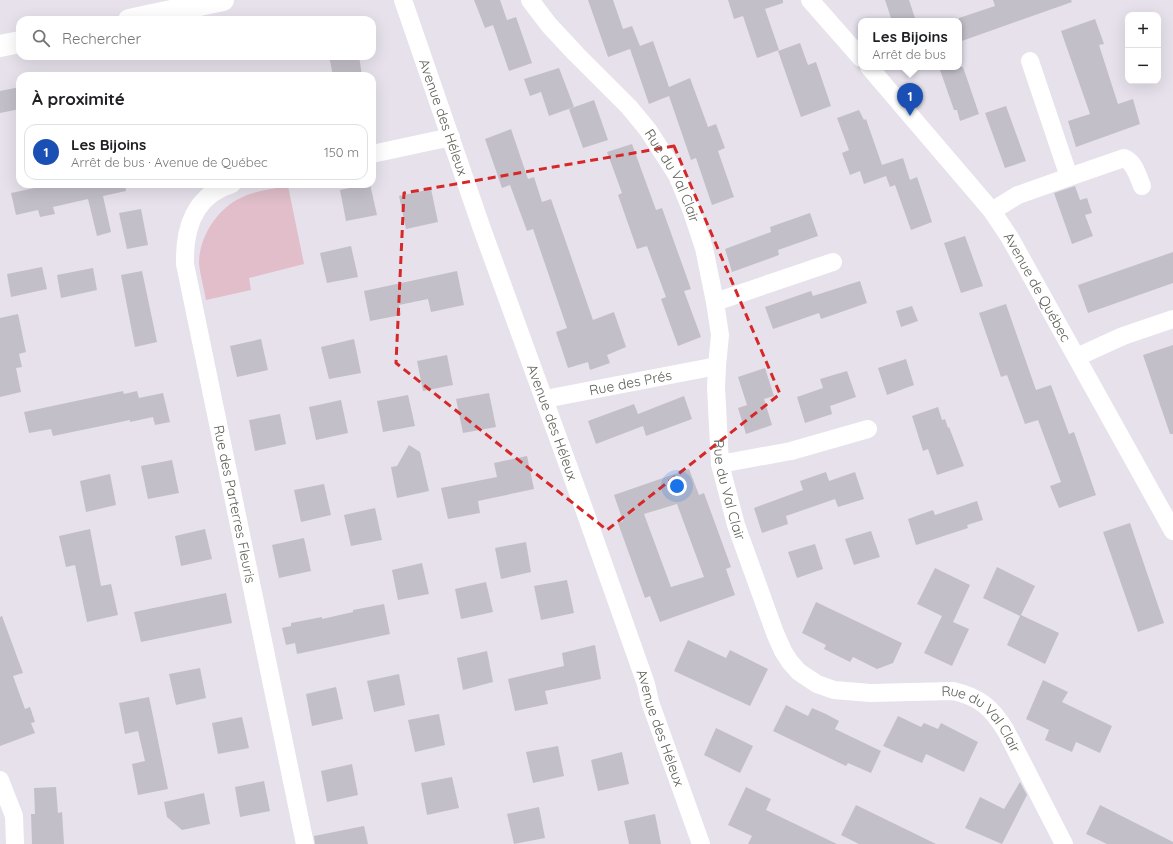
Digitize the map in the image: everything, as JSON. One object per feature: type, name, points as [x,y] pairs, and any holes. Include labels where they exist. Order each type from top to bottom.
[{"type":"street","points":[[148,16],[222,0]]},
{"type":"street","name":"Avenue des Héleux","points":[[404,0],[482,229],[545,399],[701,844]]},
{"type":"street","name":"Rue du Val Clair","points":[[530,0],[549,25],[629,107],[648,130],[668,159],[679,180],[697,225],[704,248],[720,335],[717,366],[720,464],[736,525],[775,633],[790,662],[799,672],[817,684],[834,690],[870,693],[953,691],[964,693],[982,702],[997,717],[1006,731],[1064,844]]},
{"type":"street","points":[[810,0],[858,55]]},
{"type":"street","points":[[0,46],[16,43]]},
{"type":"street","points":[[1030,61],[1069,177]]},
{"type":"street","name":"Avenue de Québec","points":[[872,70],[992,211],[1010,238],[1173,530]]},
{"type":"street","points":[[376,153],[451,137]]},
{"type":"street","points":[[992,211],[1018,195],[1124,158],[1132,164],[1142,186]]},
{"type":"street","name":"Rue des Parterres Fleuris","points":[[220,188],[204,199],[193,215],[188,227],[184,248],[185,264],[305,844]]},
{"type":"street","points":[[715,302],[833,262]]},
{"type":"street","points":[[1077,357],[1123,336],[1173,319]]},
{"type":"street","name":"Rue des Prés","points":[[545,399],[717,366]]},
{"type":"street","points":[[720,464],[791,451],[868,429]]},
{"type":"street","points":[[0,780],[14,816],[15,844]]},
{"type":"highlighted area","points":[[674,146],[780,394],[607,530],[396,363],[404,193]]},
{"type":"shaded area","points":[[288,188],[304,264],[249,278],[251,290],[206,300],[200,272],[199,258],[205,236],[209,228],[225,208],[243,197],[263,190]]},
{"type":"building","points":[[474,0],[500,0],[507,20],[516,17],[532,63],[509,71],[493,25],[485,28]]},
{"type":"building","points":[[588,0],[613,0],[623,29],[632,26],[640,46],[653,41],[669,87],[690,78],[708,127],[716,124],[725,148],[718,151],[734,197],[712,205],[696,158],[691,160],[669,96],[649,104],[630,49],[608,57]]},
{"type":"building","points":[[728,0],[783,0],[783,3],[765,9],[779,50],[757,58],[743,16],[734,19]]},
{"type":"building","points":[[885,0],[909,0],[915,18],[891,18]]},
{"type":"building","points":[[993,0],[1071,0],[1072,2],[962,41],[962,18],[959,18],[995,6]]},
{"type":"building","points":[[1095,19],[1104,44],[1099,45],[1118,104],[1133,99],[1140,124],[1076,147],[1068,121],[1090,114],[1061,31]]},
{"type":"building","points":[[800,43],[808,65],[816,62],[831,106],[801,117],[778,51]]},
{"type":"building","points":[[330,60],[360,60],[361,72],[332,72]]},
{"type":"building","points":[[963,67],[979,114],[960,121],[957,110],[954,110],[940,70],[962,70]]},
{"type":"building","points":[[559,68],[574,107],[549,116],[541,92],[530,96],[524,79]]},
{"type":"building","points":[[16,88],[16,110],[0,113],[0,91]]},
{"type":"building","points":[[594,100],[608,140],[583,148],[569,109]]},
{"type":"building","points":[[1006,106],[1026,161],[1005,168],[985,113]]},
{"type":"building","points":[[859,110],[864,120],[866,119],[882,165],[903,158],[910,180],[917,177],[932,222],[911,230],[895,185],[890,187],[886,176],[864,184],[860,171],[850,175],[842,153],[849,150],[837,118]]},
{"type":"building","points":[[511,129],[528,179],[534,177],[542,202],[551,199],[593,320],[614,312],[626,347],[607,355],[610,363],[590,370],[588,362],[568,368],[556,332],[567,328],[533,229],[527,231],[510,185],[502,188],[485,139]]},
{"type":"building","points":[[632,144],[656,210],[662,208],[691,289],[684,291],[701,337],[678,346],[661,299],[666,297],[647,246],[637,249],[618,195],[622,193],[607,152]]},
{"type":"building","points":[[1075,186],[1080,200],[1087,198],[1092,213],[1085,215],[1093,236],[1072,244],[1054,193]]},
{"type":"building","points":[[35,188],[126,188],[126,191],[103,196],[111,232],[97,236],[88,199],[53,207],[55,214],[40,217],[38,210],[16,215],[11,193]]},
{"type":"building","points":[[349,188],[371,188],[377,215],[346,221],[340,190]]},
{"type":"building","points":[[431,189],[438,222],[406,229],[399,196]]},
{"type":"building","points":[[141,209],[148,245],[127,249],[119,213]]},
{"type":"building","points":[[810,213],[818,236],[778,250],[779,255],[732,272],[725,249],[771,232],[770,227]]},
{"type":"building","points":[[965,236],[983,286],[961,293],[944,243]]},
{"type":"building","points":[[351,246],[358,277],[327,283],[320,253]]},
{"type":"building","points":[[1173,252],[1173,283],[1088,313],[1078,285]]},
{"type":"building","points":[[42,267],[47,289],[11,297],[7,274]]},
{"type":"building","points":[[93,268],[97,290],[61,298],[57,275]]},
{"type":"building","points":[[142,271],[157,342],[135,347],[121,275]]},
{"type":"building","points":[[457,271],[464,305],[431,312],[428,299],[399,305],[401,315],[370,321],[364,291]]},
{"type":"building","points":[[860,281],[867,303],[821,319],[819,313],[773,329],[765,307],[811,291],[813,296]]},
{"type":"building","points":[[1006,304],[1036,390],[1051,385],[1069,434],[1074,432],[1096,495],[1059,508],[1050,486],[1061,482],[1038,420],[1025,424],[1007,375],[1001,377],[979,313]]},
{"type":"building","points":[[912,306],[918,321],[901,327],[896,311]]},
{"type":"building","points":[[18,314],[26,352],[19,354],[22,367],[16,368],[21,392],[0,397],[0,318]]},
{"type":"building","points":[[261,339],[268,370],[237,377],[230,346]]},
{"type":"building","points":[[354,339],[361,373],[329,379],[321,347]]},
{"type":"building","points":[[1173,345],[1173,434],[1170,434],[1143,355]]},
{"type":"building","points":[[447,355],[453,385],[423,391],[417,361]]},
{"type":"building","points":[[906,359],[914,385],[887,395],[878,368]]},
{"type":"building","points":[[765,368],[774,396],[764,399],[772,425],[746,434],[738,408],[747,405],[738,377]]},
{"type":"building","points":[[847,371],[856,397],[830,406],[832,414],[805,423],[797,397],[823,388],[820,379]]},
{"type":"building","points":[[123,391],[124,394],[137,391],[139,398],[163,393],[170,422],[155,425],[153,417],[130,422],[130,420],[53,436],[51,429],[29,433],[24,412]]},
{"type":"building","points":[[489,393],[496,427],[463,433],[456,399]]},
{"type":"building","points":[[408,395],[415,426],[383,432],[377,401]]},
{"type":"building","points":[[684,396],[692,419],[646,436],[643,426],[596,444],[588,421],[634,404],[638,414]]},
{"type":"building","points":[[341,400],[348,433],[316,440],[309,407]]},
{"type":"building","points":[[938,407],[942,420],[945,419],[948,428],[949,427],[964,466],[937,475],[928,449],[923,451],[912,416]]},
{"type":"building","points":[[280,414],[286,444],[255,451],[249,420]]},
{"type":"building","points":[[409,445],[420,452],[429,491],[397,498],[391,467],[397,466]]},
{"type":"building","points":[[527,456],[534,489],[478,501],[480,513],[448,519],[441,488],[497,477],[494,463]]},
{"type":"building","points":[[172,460],[179,493],[148,499],[141,466]]},
{"type":"building","points":[[689,469],[699,495],[704,493],[731,567],[726,569],[735,595],[660,622],[650,596],[645,598],[618,523],[623,521],[614,495]],"holes":[[[677,504],[704,577],[671,587],[644,514]]]},
{"type":"building","points":[[826,472],[829,481],[855,472],[864,499],[838,507],[835,499],[786,516],[788,524],[762,533],[754,508],[803,490],[800,481]]},
{"type":"building","points":[[110,474],[116,505],[86,512],[80,481]]},
{"type":"building","points":[[324,484],[331,515],[301,522],[294,490]]},
{"type":"building","points":[[977,501],[983,520],[967,525],[968,528],[916,545],[908,519],[933,510],[935,515]]},
{"type":"building","points":[[375,508],[382,540],[351,546],[344,515]]},
{"type":"building","points":[[1130,523],[1164,623],[1138,632],[1103,532]]},
{"type":"building","points":[[90,529],[101,586],[111,584],[118,615],[87,622],[75,565],[66,567],[59,536]]},
{"type":"building","points":[[205,529],[212,559],[181,566],[175,536]]},
{"type":"building","points":[[871,531],[880,557],[854,565],[845,539]]},
{"type":"building","points":[[304,538],[311,571],[279,578],[272,545]]},
{"type":"building","points":[[526,542],[531,572],[501,579],[495,548]]},
{"type":"building","points":[[815,544],[823,569],[797,578],[788,552]]},
{"type":"building","points":[[422,563],[429,594],[398,600],[392,570]]},
{"type":"building","points":[[997,567],[1035,586],[1021,615],[1059,633],[1045,664],[1007,645],[1020,616],[983,598]]},
{"type":"building","points":[[935,568],[970,585],[953,622],[969,629],[952,666],[924,653],[942,616],[917,604]]},
{"type":"building","points":[[567,580],[574,613],[541,620],[534,586]]},
{"type":"building","points":[[486,582],[493,612],[461,619],[455,589]]},
{"type":"building","points":[[226,593],[232,623],[141,642],[134,612]]},
{"type":"building","points":[[816,602],[902,643],[893,663],[877,669],[853,657],[850,662],[824,649],[826,645],[802,633]]},
{"type":"building","points":[[384,604],[390,634],[297,654],[295,643],[286,645],[282,628],[291,626],[291,623],[322,617],[322,619],[353,612],[353,610]]},
{"type":"building","points":[[2,616],[23,673],[13,676],[25,709],[30,707],[35,722],[31,723],[35,733],[0,746],[0,617]]},
{"type":"building","points":[[688,640],[726,658],[730,650],[768,669],[750,706],[674,671]]},
{"type":"building","points":[[595,645],[601,679],[545,691],[548,704],[515,711],[508,679],[564,666],[562,653]]},
{"type":"building","points":[[487,651],[493,682],[463,690],[457,658]]},
{"type":"building","points":[[200,668],[206,698],[176,705],[169,674]]},
{"type":"building","points":[[399,674],[405,705],[374,712],[367,681]]},
{"type":"building","points":[[1043,680],[1068,692],[1062,702],[1112,726],[1100,753],[1076,742],[1072,752],[1045,740],[1049,730],[1026,719]]},
{"type":"building","points":[[336,687],[343,719],[312,726],[306,694]]},
{"type":"building","points":[[149,697],[168,789],[138,795],[132,764],[145,761],[138,731],[125,734],[119,703]]},
{"type":"building","points":[[786,705],[808,716],[812,708],[826,714],[839,721],[835,729],[881,751],[871,773],[848,763],[846,766],[773,731]]},
{"type":"building","points":[[439,714],[445,745],[415,752],[408,720]]},
{"type":"building","points":[[898,716],[921,727],[924,723],[938,729],[941,723],[978,742],[964,772],[926,754],[922,763],[883,746]]},
{"type":"building","points":[[242,717],[249,748],[218,754],[212,723]]},
{"type":"building","points":[[716,728],[753,746],[740,773],[704,755]]},
{"type":"building","points":[[558,746],[564,776],[533,783],[526,752]]},
{"type":"building","points":[[622,752],[629,784],[598,791],[591,760]]},
{"type":"building","points":[[352,764],[358,795],[327,802],[321,771]]},
{"type":"building","points":[[452,777],[459,808],[427,815],[421,783]]},
{"type":"building","points":[[264,781],[270,811],[240,817],[235,787]]},
{"type":"building","points":[[1020,782],[1027,795],[1002,844],[965,828],[980,797],[1004,809]]},
{"type":"building","points":[[56,787],[58,813],[62,812],[64,844],[32,844],[31,814],[35,814],[34,788]]},
{"type":"building","points":[[746,787],[771,799],[766,810],[837,844],[748,844],[752,836],[728,825]]},
{"type":"building","points":[[204,793],[210,824],[182,830],[167,817],[164,802]]},
{"type":"building","points":[[856,805],[936,844],[859,844],[841,835]]},
{"type":"building","points":[[1100,805],[1173,842],[1173,844],[1107,844],[1086,834]]},
{"type":"building","points":[[539,807],[545,838],[514,844],[507,814]]},
{"type":"building","points":[[655,814],[661,844],[629,844],[624,821]]},
{"type":"building","points":[[364,826],[368,844],[315,844],[314,836]]},
{"type":"place","name":"Les Bijoins","points":[[910,116]]}]
